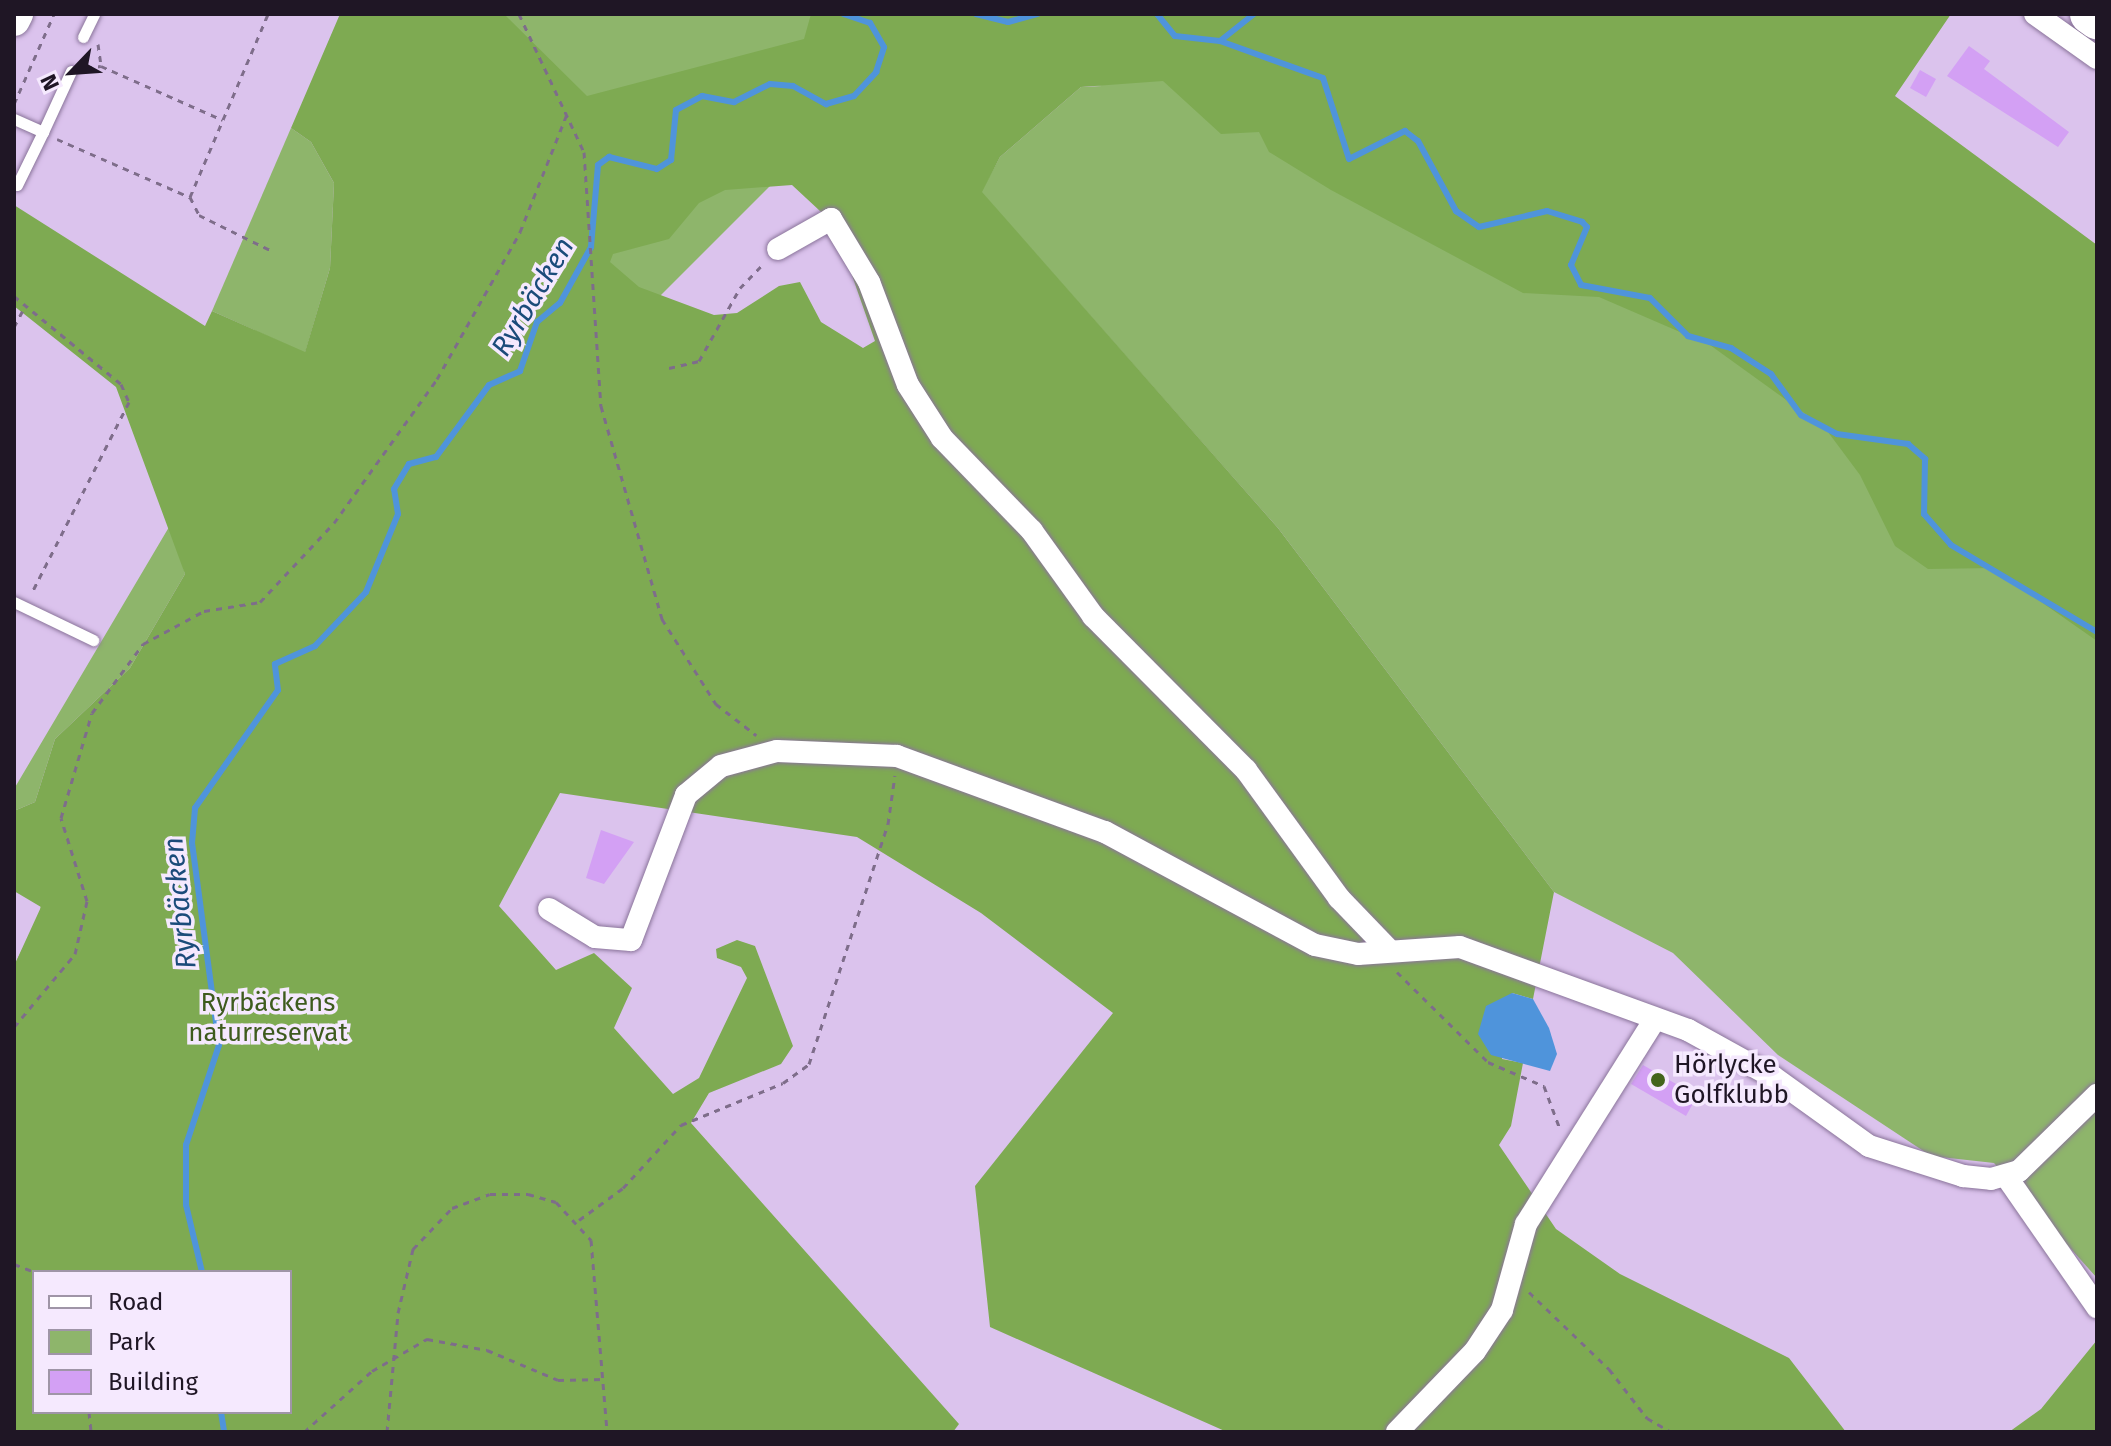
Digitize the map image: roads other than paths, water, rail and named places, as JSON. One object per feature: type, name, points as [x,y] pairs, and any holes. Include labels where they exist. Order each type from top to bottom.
[{"type":"highway","points":[[2090,14],[2097,19]]},
{"type":"street","points":[[14,20],[17,14]]},
{"type":"street","points":[[2035,14],[2097,58]]},
{"type":"street","points":[[778,249],[831,219],[869,282],[908,385],[942,438],[1032,531],[1093,616],[1246,770],[1339,898],[1383,936],[1384,950]]},
{"type":"street","points":[[549,909],[595,937],[631,940],[686,795],[721,766],[777,751],[897,756],[1105,832],[1315,945],[1384,950],[1460,947],[1655,1019],[1773,1077],[1869,1146],[1963,1176],[2006,1176],[2097,1095]]},
{"type":"street","points":[[1397,1432],[1475,1351],[1502,1310],[1526,1224],[1655,1019]]},
{"type":"street","points":[[2006,1176],[2097,1307]]},
{"type":"lane","points":[[83,37],[94,14]]},
{"type":"lane","points":[[17,185],[71,71]]},
{"type":"lane","points":[[14,119],[43,132]]},
{"type":"lane","points":[[19,604],[93,640]]},
{"type":"water","points":[[1512,993],[1533,999],[1549,1028],[1557,1054],[1550,1071],[1491,1055],[1478,1034],[1486,1006]]},
{"type":"waterway","name":"Ryrbäcken","points":[[202,1270],[186,1205],[186,1145],[219,1045],[192,843],[195,808],[278,690],[275,664],[315,646],[366,592],[398,514],[394,489],[409,464],[436,457],[489,385],[520,371],[537,322],[560,303],[591,247],[598,165],[609,157],[657,169],[671,160],[676,110],[702,96],[734,102],[770,84],[793,86],[826,104],[854,96],[876,72],[884,47],[870,23],[844,14]]},
{"type":"waterway","name":"Ryrbäcken","points":[[976,14],[1008,22],[1038,14]]},
{"type":"waterway","name":"Ryrbäcken","points":[[1157,14],[1175,36],[1220,41],[1323,78],[1349,159],[1405,131],[1418,141],[1456,211],[1479,227],[1547,211],[1582,222],[1587,227],[1571,265],[1581,285],[1650,298],[1688,336],[1731,348],[1771,374],[1801,415],[1837,434],[1908,444],[1925,459],[1924,514],[1951,545],[2097,632]]},
{"type":"waterway","points":[[1220,41],[1254,14]]},
{"type":"waterway","name":"Ryrbäcken","points":[[221,1414],[224,1432]]},
{"type":"place","name":"Hörlycke Golfklubb","points":[[1658,1080]]},
{"type":"park label","name":"Ryrbäckens naturreservat","points":[[268,1018]]}]
